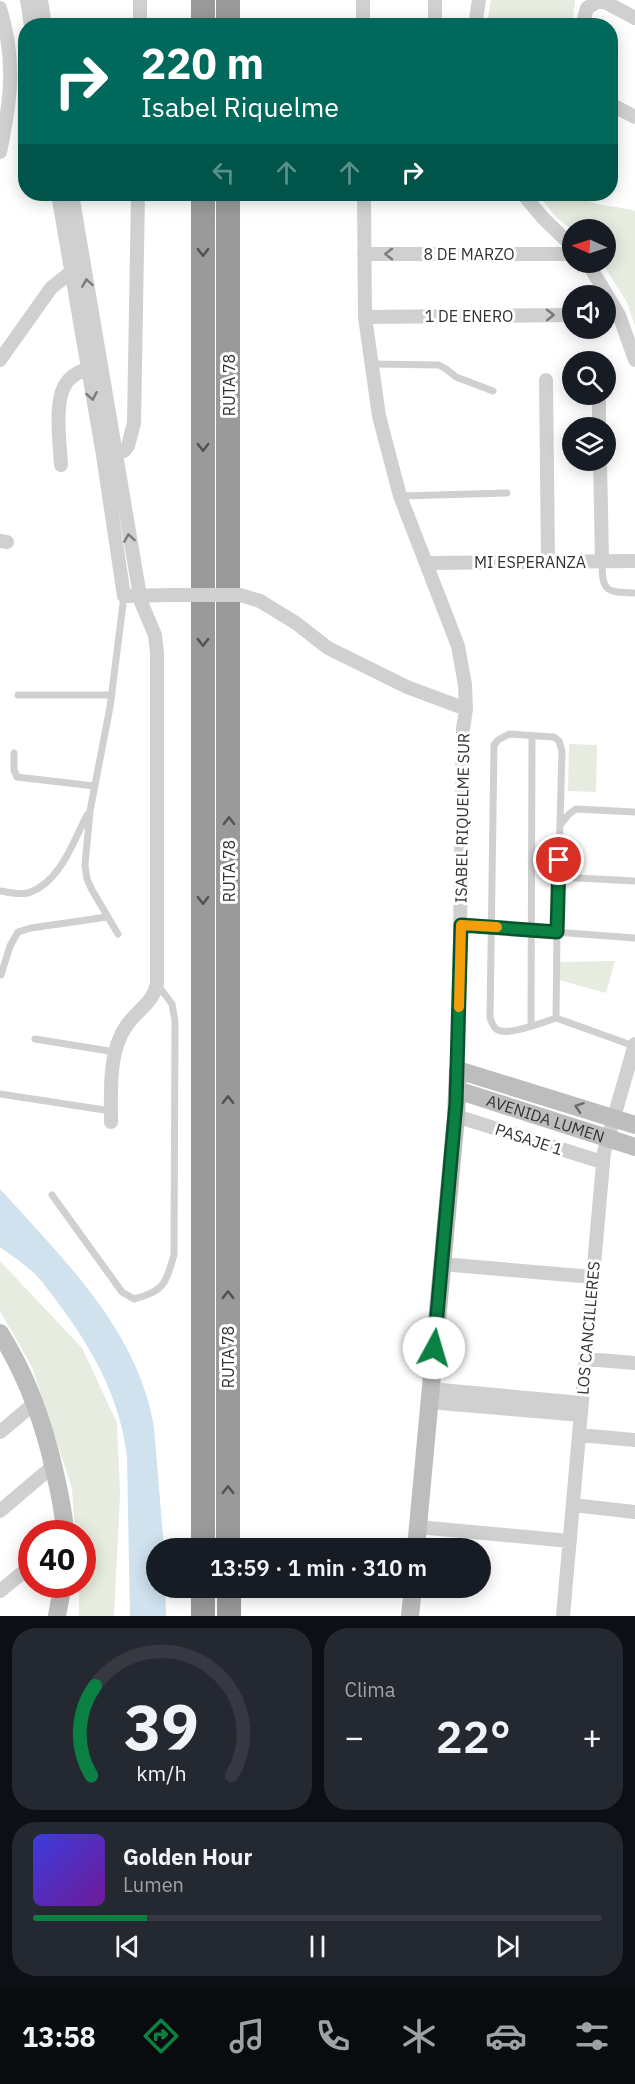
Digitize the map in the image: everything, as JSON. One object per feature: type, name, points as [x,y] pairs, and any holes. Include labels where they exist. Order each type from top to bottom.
[{"type":"highway","points":[[203,0],[203,18]]},
{"type":"highway","points":[[228,0],[228,18]]},
{"type":"highway","name":"RUTA 78","points":[[203,201],[203,1538]]},
{"type":"highway","name":"RUTA 78","points":[[228,201],[228,1538]]},
{"type":"highway","points":[[203,1598],[203,1616]]},
{"type":"highway","points":[[228,1598],[229,1616]]},
{"type":"street","points":[[27,0],[30,18]]},
{"type":"street","points":[[41,0],[44,18]]},
{"type":"street","points":[[140,0],[140,18]]},
{"type":"street","points":[[363,0],[363,18]]},
{"type":"street","points":[[435,0],[435,18]]},
{"type":"street","points":[[477,18],[479,0]]},
{"type":"street","points":[[584,18],[587,8],[598,1],[607,3],[635,18]]},
{"type":"street","points":[[0,8],[8,40],[12,72],[10,98],[0,152]]},
{"type":"street","points":[[618,108],[635,117]]},
{"type":"street","points":[[60,201],[76,255],[71,272],[86,318],[87,369],[110,454],[124,596],[240,595],[260,601],[296,623],[328,648],[407,687],[466,709]]},
{"type":"street","points":[[73,201],[76,255],[110,454],[143,609],[155,635],[158,653],[157,984],[150,1001],[126,1026],[115,1053],[111,1117]]},
{"type":"street","points":[[110,454],[124,451],[128,446],[134,423],[138,201]]},
{"type":"street","name":"ISABEL RIQUELME SUR","points":[[363,201],[365,317],[379,416],[400,496],[450,622],[462,663],[466,709],[463,729],[456,1116],[417,1538]]},
{"type":"street","points":[[529,201],[562,236]]},
{"type":"street","name":"8 DE MARZO","points":[[364,254],[562,254]]},
{"type":"street","points":[[0,360],[51,288],[71,272]]},
{"type":"street","name":"1 DE ENERO","points":[[365,317],[562,315]]},
{"type":"street","points":[[616,321],[635,360]]},
{"type":"street","points":[[61,465],[61,394],[69,378],[87,369]]},
{"type":"street","points":[[546,380],[548,562]]},
{"type":"street","points":[[600,471],[602,562]]},
{"type":"street","name":"MI ESPERANZA","points":[[426,563],[635,561]]},
{"type":"street","name":"LOS CANCILLERES","points":[[563,1616],[602,1162],[606,1138],[635,1045]]},
{"type":"street","name":"AVENIDA LUMEN","points":[[458,1070],[635,1125]]},
{"type":"street","name":"AVENIDA LUMEN","points":[[457,1090],[635,1147]]},
{"type":"street","name":"PASAJE 1","points":[[456,1116],[602,1162]]},
{"type":"street","points":[[442,1264],[593,1277]]},
{"type":"street","points":[[3,1345],[25,1377],[36,1402],[64,1520]]},
{"type":"street","points":[[586,1359],[635,1363]]},
{"type":"street","points":[[430,1396],[581,1409]]},
{"type":"street","points":[[0,1432],[36,1402]]},
{"type":"street","points":[[579,1435],[635,1440]]},
{"type":"street","points":[[0,1511],[53,1466]]},
{"type":"street","points":[[573,1505],[635,1512]]},
{"type":"street","points":[[418,1527],[570,1541]]},
{"type":"street","points":[[0,1591],[18,1576]]},
{"type":"street","points":[[57,1616],[60,1598]]},
{"type":"street","points":[[65,1598],[68,1616]]},
{"type":"street","points":[[410,1616],[412,1598]]},
{"type":"lane","points":[[371,364],[439,366],[456,377],[493,391]]},
{"type":"lane","points":[[400,496],[507,493]]},
{"type":"lane","points":[[602,562],[602,580],[608,590],[635,593]]},
{"type":"lane","points":[[118,934],[87,879],[84,865],[94,786],[112,695],[124,596]]},
{"type":"lane","points":[[18,695],[112,695]]},
{"type":"lane","points":[[556,1018],[562,751],[559,741],[554,737],[509,734],[498,740],[495,745],[490,1018],[493,1026],[502,1032],[556,1018],[635,1045]]},
{"type":"lane","points":[[531,1026],[532,736]]},
{"type":"lane","points":[[15,753],[14,770],[17,777],[94,786]]},
{"type":"lane","points":[[560,825],[576,809],[635,812]]},
{"type":"lane","points":[[0,891],[26,894],[43,886],[56,872],[90,811]]},
{"type":"lane","points":[[558,877],[635,881]]},
{"type":"lane","points":[[1,975],[10,946],[18,933],[31,928],[108,917]]},
{"type":"lane","points":[[461,925],[635,938]]},
{"type":"lane","points":[[52,1195],[122,1292],[134,1299],[152,1294],[164,1284],[174,1255],[175,1021],[172,1004],[157,984]]},
{"type":"lane","points":[[35,1039],[115,1053]]},
{"type":"lane","points":[[0,1094],[111,1117]]},
{"type":"shaded area","points":[[491,0],[575,0],[573,18],[488,18]]},
{"type":"shaded area","points":[[543,201],[589,201],[635,211],[635,326],[627,302],[608,273],[616,273],[616,219],[562,219],[562,222]]},
{"type":"shaded area","points":[[569,744],[597,745],[596,792],[568,791]]},
{"type":"shaded area","points":[[615,961],[606,993],[559,980],[559,962]]},
{"type":"shaded area","points":[[0,1261],[82,1348],[117,1423],[120,1494],[114,1616],[79,1616],[79,1598],[96,1598],[96,1520],[74,1520],[72,1488],[32,1367],[0,1311]]},
{"type":"water","points":[[0,1189],[95,1298],[132,1359],[145,1392],[154,1427],[163,1538],[146,1538],[146,1598],[165,1598],[166,1616],[130,1616],[127,1457],[119,1418],[105,1380],[86,1345],[47,1288],[36,1275],[0,1247]]},
{"type":"slow traffic","points":[[459,1007],[461,925],[497,927]]},
{"type":"route","points":[[434,1348],[456,1103],[461,925],[557,932],[559,860]]}]
